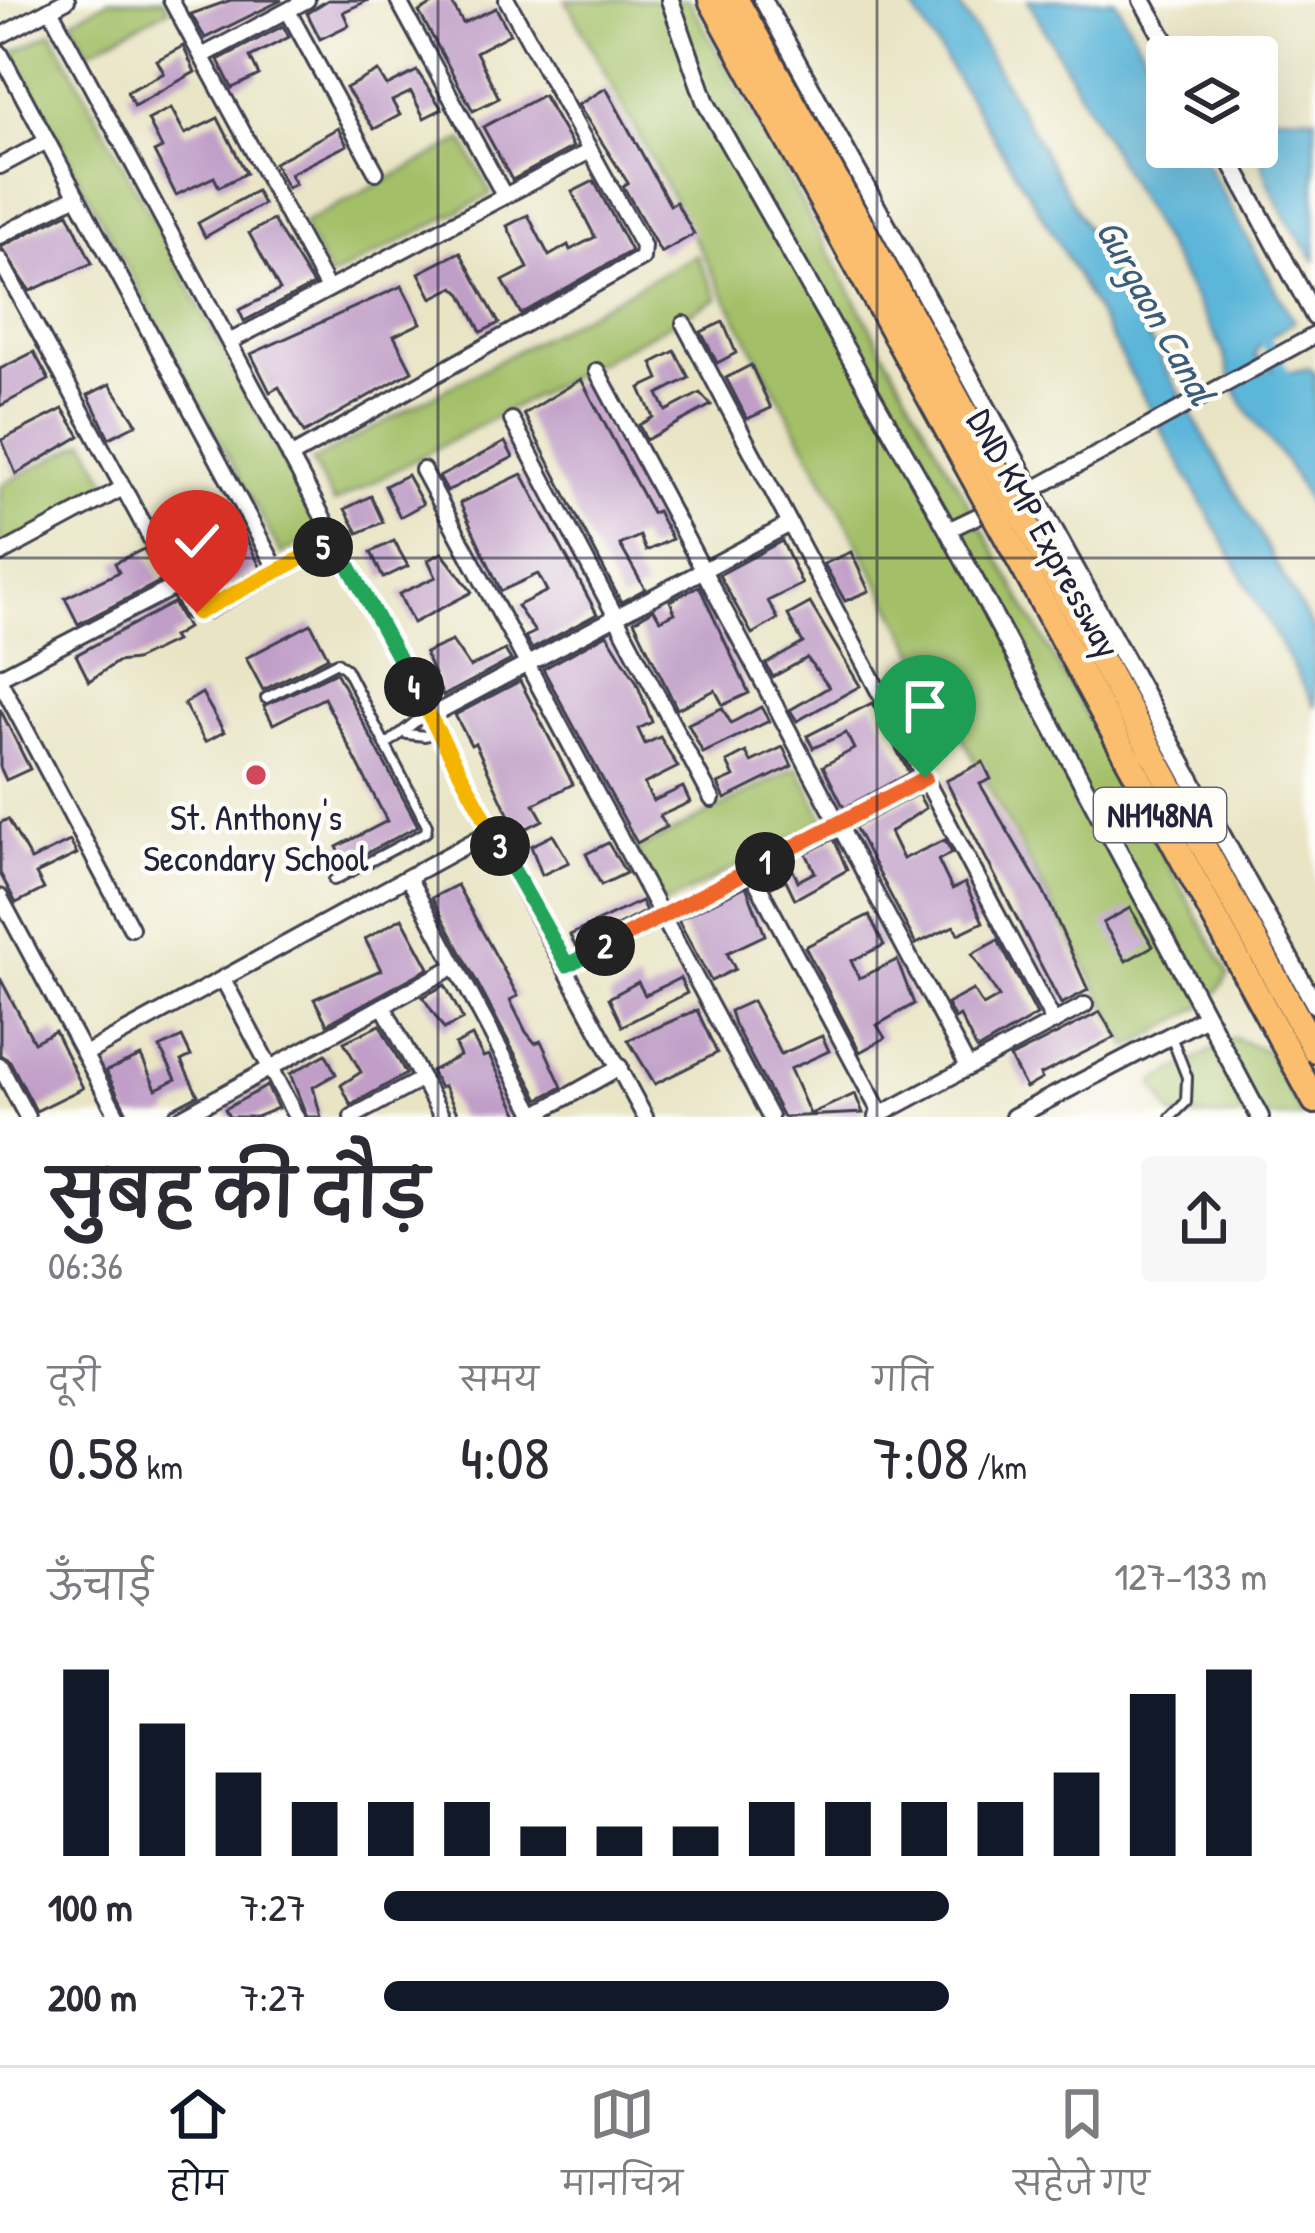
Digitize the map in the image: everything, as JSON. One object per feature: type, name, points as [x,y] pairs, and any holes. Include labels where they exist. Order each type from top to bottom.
[{"type":"highway","name":"DND KMP Expressway","points":[[735,6],[1013,523],[1315,1050]]},
{"type":"highway","name":"DND KMP Expressway","points":[[1013,523],[1315,1101]]},
{"type":"street","points":[[0,36],[67,0]]},
{"type":"street","points":[[171,0],[328,289]]},
{"type":"street","points":[[202,56],[308,0]]},
{"type":"street","points":[[398,0],[504,195]]},
{"type":"street","points":[[290,457],[637,264],[643,246],[507,0]]},
{"type":"street","points":[[670,0],[706,104],[947,530],[1260,1117]]},
{"type":"street","points":[[1142,0],[1162,36]]},
{"type":"street","points":[[735,6],[1038,487],[1315,1005]]},
{"type":"street","points":[[50,9],[645,1117]]},
{"type":"street","points":[[288,10],[376,172]]},
{"type":"street","points":[[0,53],[278,572]]},
{"type":"street","points":[[0,166],[47,141]]},
{"type":"street","points":[[231,341],[588,152]]},
{"type":"street","points":[[1234,168],[1315,317]]},
{"type":"street","points":[[0,236],[76,196]]},
{"type":"street","points":[[0,260],[190,611],[197,613],[335,540]]},
{"type":"street","points":[[684,324],[1054,1022]]},
{"type":"street","points":[[947,530],[1038,487],[1315,335]]},
{"type":"street","points":[[597,371],[968,1067]]},
{"type":"street","points":[[512,420],[712,799]]},
{"type":"street","points":[[423,470],[770,1117]]},
{"type":"street","points":[[0,554],[121,489]]},
{"type":"street","points":[[432,720],[790,524]]},
{"type":"street","points":[[131,928],[0,679],[174,587]]},
{"type":"street","points":[[567,965],[925,778]]},
{"type":"street","points":[[85,1054],[492,831]]},
{"type":"street","points":[[750,870],[879,1115],[1085,1005]]},
{"type":"street","points":[[409,879],[534,1116],[620,1067]]},
{"type":"street","points":[[0,898],[118,1117]]},
{"type":"street","points":[[182,1117],[455,966]]},
{"type":"street","points":[[224,981],[296,1117]]},
{"type":"street","points":[[383,1006],[442,1117]]},
{"type":"street","points":[[1036,1117],[1208,1021]]},
{"type":"street","points":[[1014,1117],[1208,1021]]},
{"type":"street","points":[[0,1066],[27,1117]]},
{"type":"street","points":[[352,1117],[422,1078]]},
{"type":"lane","points":[[266,698],[337,662],[346,669],[426,832],[334,880]]},
{"type":"lane","points":[[406,734],[425,736],[432,720]]},
{"type":"lane","points":[[386,745],[432,720]]},
{"type":"lane","points":[[1171,1117],[1186,1102],[1174,1044]]},
{"type":"green space","points":[[109,0],[164,0],[169,9],[89,51],[72,20]]},
{"type":"green space","points":[[566,0],[689,0],[1229,974],[1211,1001],[1129,1048]]},
{"type":"green space","points":[[52,32],[321,532],[281,554],[12,53]]},
{"type":"green space","points":[[463,140],[491,194],[330,278],[302,224]]},
{"type":"green space","points":[[696,255],[718,298],[334,503],[312,461]]},
{"type":"green space","points":[[86,441],[114,494],[0,554],[0,486]]},
{"type":"green space","points":[[798,767],[825,820],[664,905],[636,851]]},
{"type":"green space","points":[[1234,1038],[1267,1051],[1302,1117],[1173,1117],[1153,1083]]},
{"type":"water","points":[[908,0],[955,0],[977,34],[1315,633],[1315,707],[1050,228]]},
{"type":"water","points":[[1028,0],[1115,0],[1146,55],[1146,168],[1209,168],[1294,322],[1261,342],[1255,356],[1281,374],[1309,368],[1315,374],[1315,516],[1287,464],[1239,396],[1223,350]]},
{"type":"water","points":[[1278,115],[1315,116],[1315,260],[1284,214],[1264,168],[1278,168]]},
{"type":"building","points":[[231,0],[282,0],[205,38],[191,14]]},
{"type":"building","points":[[328,0],[369,0],[343,12],[349,25],[320,39],[307,13]]},
{"type":"building","points":[[440,0],[450,0],[463,23],[496,8],[510,34],[476,52],[499,98],[473,111],[419,12]]},
{"type":"building","points":[[283,26],[289,37],[250,57],[259,75],[232,88],[218,60]]},
{"type":"building","points":[[183,46],[195,72],[134,106],[127,92],[164,73],[157,60]]},
{"type":"building","points":[[378,71],[387,86],[417,71],[442,109],[424,118],[411,92],[392,101],[400,115],[374,129],[346,88]]},
{"type":"building","points":[[606,88],[670,205],[676,202],[694,234],[661,253],[623,186],[628,183],[578,105]]},
{"type":"building","points":[[543,95],[573,147],[512,180],[483,127]]},
{"type":"building","points":[[171,108],[185,134],[218,118],[246,173],[219,187],[214,177],[176,195],[154,152],[162,148],[148,120]]},
{"type":"building","points":[[338,128],[347,145],[290,174],[295,184],[287,188],[274,163]]},
{"type":"building","points":[[594,181],[631,251],[521,314],[503,281],[528,268],[507,226],[528,215],[549,256],[568,245],[570,250],[595,237],[572,192]]},
{"type":"building","points":[[256,191],[263,204],[205,237],[198,223]]},
{"type":"building","points":[[68,213],[92,263],[30,291],[1,247]]},
{"type":"building","points":[[273,220],[313,285],[244,321],[239,310],[280,290],[249,233]]},
{"type":"building","points":[[460,252],[499,323],[481,332],[462,294],[454,287],[432,298],[419,273]]},
{"type":"building","points":[[402,286],[421,323],[394,336],[412,371],[304,433],[279,387],[270,392],[251,354]]},
{"type":"building","points":[[723,322],[736,353],[717,363],[701,332]]},
{"type":"building","points":[[675,351],[689,378],[658,394],[666,411],[700,393],[711,405],[646,440],[639,425],[653,417],[640,388],[659,379],[652,363]]},
{"type":"building","points":[[34,352],[49,380],[0,406],[0,369]]},
{"type":"building","points":[[751,365],[771,408],[747,419],[726,378]]},
{"type":"building","points":[[581,379],[652,513],[657,511],[672,539],[646,551],[640,536],[620,545],[645,589],[621,602],[524,414]]},
{"type":"building","points":[[110,384],[137,424],[109,438],[88,395]]},
{"type":"building","points":[[63,409],[80,436],[16,474],[2,440]]},
{"type":"building","points":[[505,442],[513,457],[447,491],[439,477]]},
{"type":"building","points":[[522,474],[597,614],[532,649],[525,637],[535,632],[517,606],[547,591],[538,574],[501,591],[460,503]]},
{"type":"building","points":[[407,475],[423,504],[400,517],[385,486]]},
{"type":"building","points":[[371,496],[383,522],[358,533],[345,509]]},
{"type":"building","points":[[232,511],[261,568],[201,600],[163,528],[191,514],[197,527]]},
{"type":"building","points":[[394,541],[408,566],[383,578],[371,552]]},
{"type":"building","points":[[782,541],[802,584],[768,601],[778,619],[752,634],[719,575]]},
{"type":"building","points":[[144,549],[161,581],[78,624],[65,598],[119,572],[115,563]]},
{"type":"building","points":[[851,552],[869,591],[845,601],[824,564]]},
{"type":"building","points":[[442,553],[472,592],[413,623],[399,594],[436,577],[428,560]]},
{"type":"building","points":[[699,586],[749,693],[723,705],[715,690],[677,709],[634,621],[654,609],[660,620],[675,613],[670,601]]},
{"type":"building","points":[[173,603],[187,628],[172,637],[175,641],[135,660],[117,662],[89,681],[76,655]]},
{"type":"building","points":[[810,603],[860,686],[797,721],[790,710],[829,687],[807,658],[773,677],[766,664],[803,643],[788,615]]},
{"type":"building","points":[[311,624],[328,657],[263,690],[246,658]]},
{"type":"building","points":[[607,634],[636,681],[652,722],[638,729],[645,744],[660,737],[678,767],[644,784],[653,801],[683,787],[690,802],[660,816],[666,827],[637,843],[543,669]]},
{"type":"building","points":[[452,641],[470,667],[505,650],[511,660],[443,696],[425,653]]},
{"type":"building","points":[[336,672],[418,826],[346,864],[337,847],[387,821],[324,698],[273,724],[264,706]]},
{"type":"building","points":[[520,681],[573,784],[534,804],[543,820],[517,833],[475,743],[471,745],[455,715]]},
{"type":"building","points":[[202,693],[224,732],[205,742],[184,704]]},
{"type":"building","points":[[872,703],[909,773],[844,808],[823,766],[854,749],[846,733],[813,748],[807,736]]},
{"type":"building","points":[[761,707],[769,721],[703,753],[688,724],[722,708],[731,723]]},
{"type":"building","points":[[0,709],[30,769],[6,780],[0,767]]},
{"type":"building","points":[[939,711],[956,740],[926,756],[910,726]]},
{"type":"building","points":[[783,747],[792,766],[725,799],[718,784],[734,777],[727,762],[746,752],[751,762]]},
{"type":"building","points":[[983,762],[991,779],[980,784],[1046,896],[1088,990],[1061,1004],[946,781]]},
{"type":"building","points":[[918,794],[926,808],[890,832],[903,859],[945,840],[952,853],[938,860],[952,889],[965,883],[983,922],[958,934],[954,926],[916,944],[855,827]]},
{"type":"building","points":[[8,819],[31,860],[70,841],[77,854],[36,874],[44,889],[16,903],[0,873],[0,823]]},
{"type":"building","points":[[553,835],[569,862],[542,875],[531,846]]},
{"type":"building","points":[[834,839],[847,870],[795,899],[786,880],[772,887],[765,874],[789,862],[798,881],[815,872],[806,853]]},
{"type":"building","points":[[608,843],[626,873],[601,885],[586,854]]},
{"type":"building","points":[[457,885],[518,996],[510,1000],[526,1032],[535,1043],[541,1041],[562,1087],[539,1099],[432,898]]},
{"type":"building","points":[[746,886],[765,935],[727,953],[735,969],[711,981],[678,920]]},
{"type":"building","points":[[641,901],[646,911],[576,947],[570,935]]},
{"type":"building","points":[[1130,908],[1153,946],[1126,961],[1103,923]]},
{"type":"building","points":[[869,915],[884,945],[851,961],[859,978],[897,960],[914,1004],[877,1025],[885,1038],[860,1052],[805,947]]},
{"type":"building","points":[[402,918],[429,968],[327,1024],[314,999],[381,970],[365,939]]},
{"type":"building","points":[[998,940],[1037,1015],[977,1050],[960,1016],[955,1019],[947,1004],[973,990],[983,1006],[999,997],[972,954]]},
{"type":"building","points":[[0,978],[34,1042],[55,1031],[83,1088],[36,1111],[10,1061],[0,1055]]},
{"type":"building","points":[[680,978],[687,993],[622,1026],[609,998],[638,982],[645,995]]},
{"type":"building","points":[[445,985],[463,1019],[444,1029],[423,997]]},
{"type":"building","points":[[752,1001],[781,1054],[822,1036],[829,1051],[790,1069],[810,1114],[855,1094],[863,1113],[783,1117],[730,1011]]},
{"type":"building","points":[[697,1010],[717,1053],[655,1084],[628,1040]]},
{"type":"building","points":[[1100,1012],[1115,1037],[1040,1075],[1042,1079],[1026,1088],[1010,1058]]},
{"type":"building","points":[[380,1025],[406,1074],[351,1105],[341,1085],[361,1072],[344,1042]]},
{"type":"building","points":[[472,1036],[483,1057],[489,1055],[520,1117],[459,1117],[444,1086],[440,1088],[431,1071],[460,1056],[455,1045]]},
{"type":"building","points":[[182,1037],[191,1056],[181,1061],[198,1095],[171,1109],[167,1117],[129,1117],[106,1071],[141,1056],[156,1089],[176,1079],[160,1048]]},
{"type":"building","points":[[326,1054],[336,1074],[313,1087],[321,1117],[307,1117],[290,1074]]},
{"type":"building","points":[[267,1086],[278,1108],[256,1117],[229,1117],[225,1109]]},
{"type":"waterway","points":[[1257,325],[1291,386]]},
{"type":"place","name":"St. Anthony's Secondary School","points":[[256,775]]},
{"type":"route","points":[[197,613],[335,540],[567,965],[925,778]]},
{"type":"water label","name":"Gurgaon Canal","points":[[1157,311]]}]
